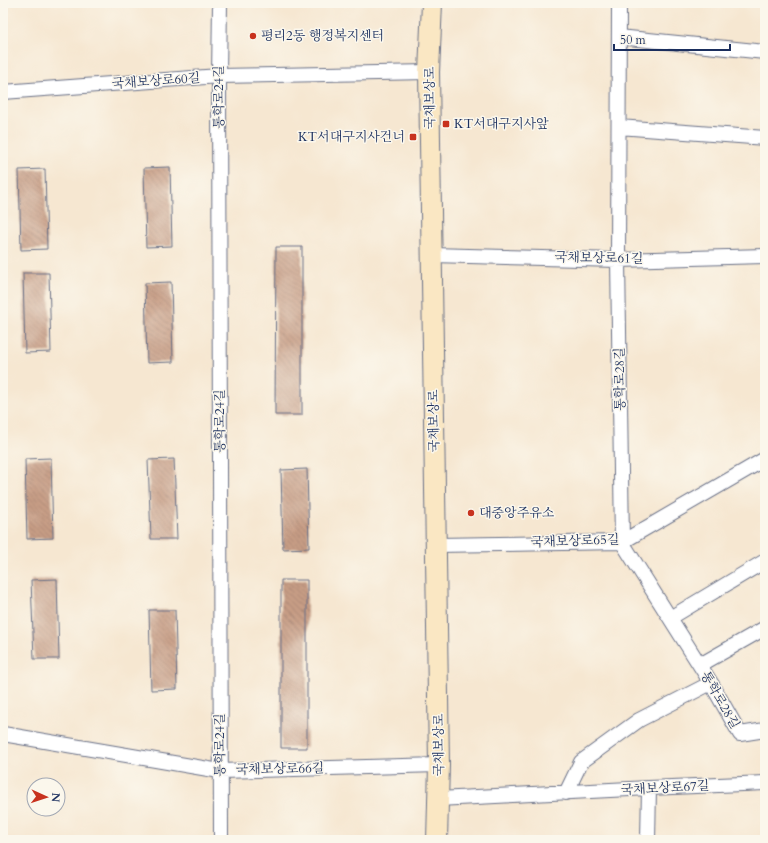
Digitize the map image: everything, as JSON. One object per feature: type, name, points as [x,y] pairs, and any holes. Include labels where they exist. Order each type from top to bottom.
[{"type":"main road","name":"국채보상로","points":[[432,3],[429,72],[439,765],[437,840]]},
{"type":"street","name":"통학로24길","points":[[220,3],[221,840]]},
{"type":"street","name":"통학로28길","points":[[619,3],[618,260],[622,542],[700,665],[740,734],[765,730]]},
{"type":"street","points":[[619,36],[765,52]]},
{"type":"street","name":"국채보상로60길","points":[[3,92],[219,76],[429,72]]},
{"type":"street","points":[[619,127],[765,138]]},
{"type":"street","name":"국채보상로61길","points":[[432,255],[618,260],[765,256]]},
{"type":"street","name":"국채보상로65길","points":[[436,544],[622,542],[765,459]]},
{"type":"street","points":[[670,618],[765,561]]},
{"type":"street","name":"통학로28길","points":[[700,665],[765,628]]},
{"type":"street","points":[[566,792],[581,762],[639,720],[711,683]]},
{"type":"street","name":"국채보상로66길","points":[[3,734],[220,771],[439,765]]},
{"type":"street","name":"국채보상로67길","points":[[438,800],[566,792],[765,783]]},
{"type":"street","points":[[648,840],[649,788]]},
{"type":"building","points":[[170,167],[172,246],[146,247],[144,168]]},
{"type":"building","points":[[45,169],[47,249],[21,250],[19,170]]},
{"type":"building","points":[[276,247],[302,247],[302,415],[275,415]]},
{"type":"building","points":[[23,273],[49,273],[51,352],[25,353]]},
{"type":"building","points":[[171,282],[173,362],[147,363],[145,283]]},
{"type":"building","points":[[51,458],[53,538],[27,539],[25,459]]},
{"type":"building","points":[[174,459],[177,539],[151,539],[148,460]]},
{"type":"building","points":[[307,469],[309,548],[283,549],[281,470]]},
{"type":"building","points":[[57,579],[59,659],[34,659],[31,580]]},
{"type":"building","points":[[281,580],[307,580],[307,748],[281,748]]},
{"type":"building","points":[[149,610],[175,610],[177,689],[151,690]]},
{"type":"place","name":"평리2동 행정복지센터","points":[[253,36]]},
{"type":"place","name":"KT서대구지사앞","points":[[446,124]]},
{"type":"place","name":"KT서대구지사건너","points":[[413,137]]},
{"type":"place","name":"대중앙주유소","points":[[471,513]]}]
